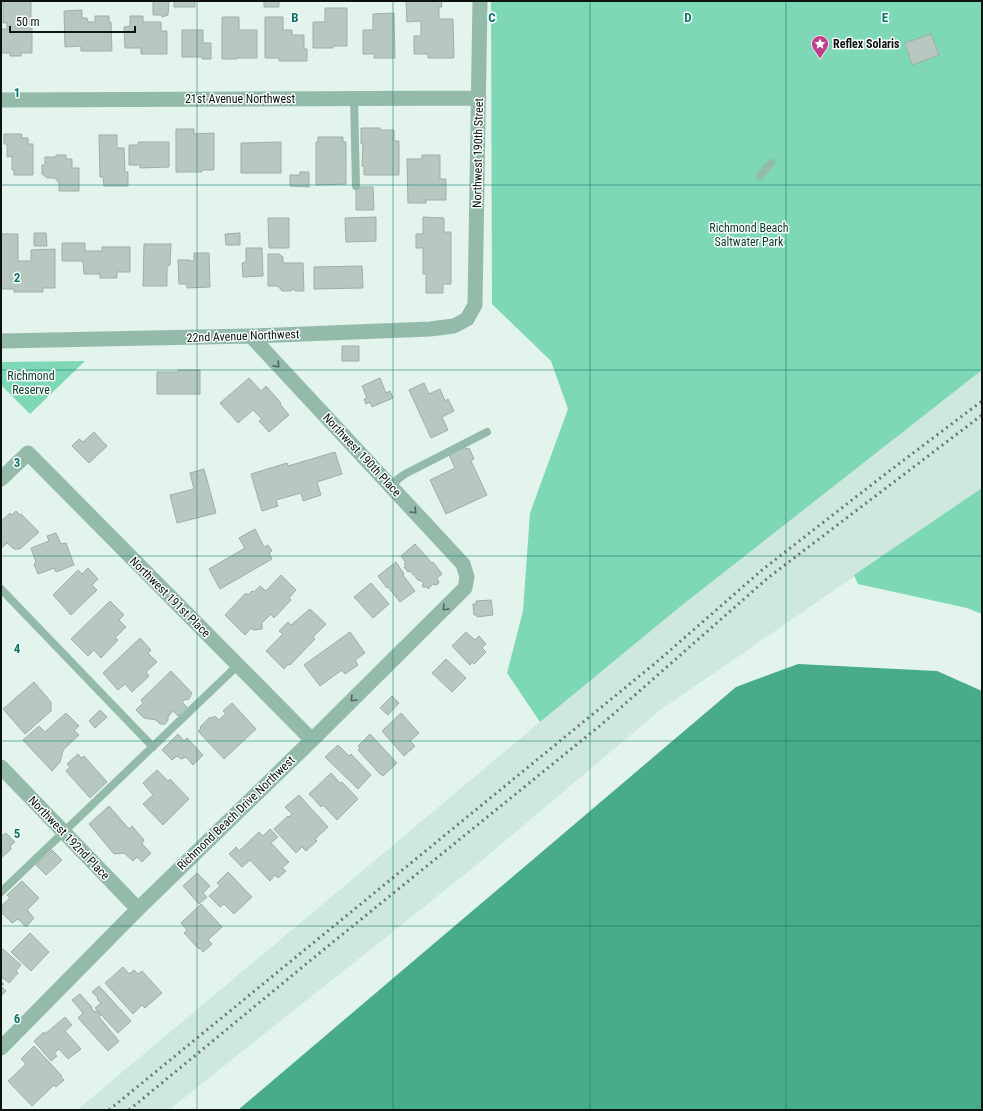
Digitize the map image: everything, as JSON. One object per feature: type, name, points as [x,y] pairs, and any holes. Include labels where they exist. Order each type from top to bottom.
[{"type":"street","name":"Northwest 190th Street","points":[[475,305],[480,1]]},
{"type":"street","name":"21st Avenue Northwest","points":[[1,100],[479,98]]},
{"type":"street","name":"22nd Avenue Northwest","points":[[1,341],[251,336],[430,329],[454,326],[467,319],[475,305]]},
{"type":"street","name":"Northwest 190th Place","points":[[251,336],[463,564],[467,577]]},
{"type":"street","name":"Northwest 191st Place","points":[[1,478],[28,453],[312,740]]},
{"type":"street","name":"Richmond Beach Drive Northwest","points":[[1,1048],[138,909],[312,740],[465,588],[467,577]]},
{"type":"street","name":"Northwest 192nd Place","points":[[1,767],[138,909]]},
{"type":"lane","points":[[354,98],[356,186]]},
{"type":"lane","points":[[760,176],[771,163]]},
{"type":"lane","points":[[391,487],[398,478],[487,432]]},
{"type":"lane","points":[[1,589],[152,747]]},
{"type":"lane","points":[[1,892],[238,665]]},
{"type":"shaded area","points":[[982,370],[982,488],[659,711],[480,862],[169,1110],[77,1110],[540,722],[681,606]]},
{"type":"shaded area","points":[[798,664],[937,671],[982,691],[982,1110],[238,1110],[736,687]]},
{"type":"green space","name":"Richmond Beach Saltwater Park","points":[[491,1],[982,1],[982,370],[681,606],[540,722],[507,673],[523,611],[530,513],[568,409],[551,361],[492,304]]},
{"type":"green space","name":"Richmond Reserve","points":[[85,361],[30,414],[1,385],[1,362]]},
{"type":"green space","points":[[982,488],[982,614],[967,608],[858,584],[854,575]]},
{"type":"building","points":[[3,1],[31,1],[31,24],[16,24],[16,28],[32,28],[32,53],[21,53],[21,56],[10,56],[10,53],[1,53],[1,29],[7,29],[7,23],[3,23]]},
{"type":"building","points":[[153,1],[169,1],[168,15],[162,17],[162,15],[153,15]]},
{"type":"building","points":[[174,1],[195,1],[195,7],[174,7]]},
{"type":"building","points":[[264,1],[279,1],[279,7],[264,7]]},
{"type":"building","points":[[406,1],[441,1],[442,7],[439,7],[439,19],[453,19],[454,58],[428,58],[428,54],[414,54],[414,36],[421,36],[421,21],[407,22]]},
{"type":"building","points":[[325,8],[347,8],[347,46],[313,48],[313,22],[325,22]]},
{"type":"building","points":[[82,10],[82,18],[87,18],[88,22],[95,22],[95,16],[109,16],[109,22],[111,22],[112,51],[81,51],[81,46],[65,47],[64,11]]},
{"type":"building","points":[[394,13],[395,58],[374,58],[374,54],[363,54],[363,30],[373,30],[373,14]]},
{"type":"building","points":[[130,16],[143,16],[143,22],[161,22],[161,31],[167,31],[167,54],[141,54],[141,48],[125,48],[124,27],[130,26]]},
{"type":"building","points":[[222,17],[239,17],[239,30],[257,30],[257,58],[222,59]]},
{"type":"building","points":[[265,17],[283,17],[283,30],[292,30],[292,35],[304,35],[304,49],[307,49],[307,61],[279,61],[279,58],[265,58]]},
{"type":"building","points":[[182,30],[203,30],[203,43],[211,43],[211,59],[202,59],[202,57],[182,57]]},
{"type":"building","points":[[931,34],[939,55],[912,65],[905,43]]},
{"type":"building","points":[[361,128],[394,130],[394,141],[399,141],[399,175],[364,175],[364,166],[362,166],[363,143],[361,144]]},
{"type":"building","points":[[176,129],[194,129],[194,134],[214,133],[214,170],[202,170],[202,172],[176,172]]},
{"type":"building","points":[[4,134],[22,134],[22,138],[28,138],[28,144],[33,144],[33,175],[14,175],[14,170],[12,170],[12,156],[7,157],[7,144],[4,144]]},
{"type":"building","points":[[99,135],[117,135],[117,148],[124,148],[125,172],[128,172],[128,186],[104,186],[103,177],[100,177]]},
{"type":"building","points":[[318,137],[343,137],[343,142],[346,142],[346,184],[316,185],[316,142],[318,142]]},
{"type":"building","points":[[138,142],[169,142],[169,167],[140,168],[140,165],[129,165],[129,145],[138,145]]},
{"type":"building","points":[[281,142],[281,173],[241,173],[241,143]]},
{"type":"building","points":[[56,155],[66,155],[66,159],[72,159],[72,168],[79,168],[79,191],[59,191],[59,183],[55,178],[47,178],[42,174],[42,165],[45,165],[45,157],[56,157]]},
{"type":"building","points":[[422,155],[440,155],[440,179],[446,179],[446,200],[426,200],[426,203],[408,203],[407,159],[422,159]]},
{"type":"building","points":[[300,172],[309,172],[309,187],[290,186],[290,175],[300,175]]},
{"type":"building","points":[[356,187],[373,187],[374,210],[356,210]]},
{"type":"building","points":[[376,217],[376,241],[346,242],[345,218]]},
{"type":"building","points":[[423,217],[444,218],[444,232],[451,232],[451,284],[443,284],[443,293],[426,293],[426,274],[423,274],[423,248],[416,248],[416,234],[423,234]]},
{"type":"building","points":[[268,218],[289,218],[289,248],[269,248]]},
{"type":"building","points":[[34,233],[46,233],[47,246],[34,246]]},
{"type":"building","points":[[240,233],[240,245],[226,245],[225,234]]},
{"type":"building","points":[[1,234],[18,234],[18,261],[31,261],[31,250],[55,249],[55,288],[43,288],[43,292],[14,292],[14,289],[1,289]]},
{"type":"building","points":[[62,243],[85,243],[85,251],[102,251],[102,247],[130,247],[130,272],[117,272],[117,278],[100,278],[100,274],[84,274],[83,261],[62,261]]},
{"type":"building","points":[[144,244],[171,244],[170,265],[167,267],[167,286],[143,286]]},
{"type":"building","points":[[246,248],[262,248],[263,276],[243,277],[242,263],[246,262]]},
{"type":"building","points":[[194,253],[209,253],[210,287],[187,288],[187,284],[179,284],[178,260],[194,261]]},
{"type":"building","points":[[268,254],[279,254],[283,257],[283,263],[303,263],[304,291],[295,291],[293,289],[291,291],[282,291],[278,286],[268,286]]},
{"type":"building","points":[[362,266],[363,288],[314,289],[314,267]]},
{"type":"building","points":[[342,346],[359,346],[359,361],[342,361]]},
{"type":"building","points":[[178,370],[200,370],[200,394],[157,394],[157,372],[178,372]]},
{"type":"building","points":[[249,378],[261,391],[266,386],[289,415],[269,432],[259,421],[262,419],[253,410],[238,423],[220,403]]},
{"type":"building","points":[[380,378],[386,393],[390,391],[393,398],[372,407],[370,402],[366,404],[364,399],[367,398],[362,386]]},
{"type":"building","points":[[424,383],[429,394],[440,389],[445,401],[448,399],[454,411],[442,417],[448,430],[431,438],[409,390]]},
{"type":"building","points":[[94,432],[107,446],[89,463],[72,446],[79,439],[83,442]]},
{"type":"building","points":[[464,446],[466,449],[469,448],[474,459],[471,461],[487,495],[446,514],[430,480],[455,468],[448,453]]},
{"type":"building","points":[[335,452],[342,474],[317,482],[321,495],[303,501],[301,493],[276,500],[278,506],[262,511],[251,474],[287,463],[288,466]]},
{"type":"building","points":[[204,469],[216,513],[177,523],[170,495],[194,489],[190,473]]},
{"type":"building","points":[[16,511],[39,532],[20,549],[14,549],[7,543],[1,547],[1,521],[10,513],[12,515]]},
{"type":"building","points":[[255,529],[264,547],[268,545],[272,551],[269,553],[272,559],[220,589],[209,569],[245,548],[239,538]]},
{"type":"building","points":[[56,533],[61,544],[66,543],[74,565],[56,572],[54,568],[38,574],[34,564],[36,562],[31,548],[49,541],[47,536]]},
{"type":"building","points":[[415,544],[432,563],[433,562],[442,574],[437,578],[439,582],[438,584],[433,584],[428,589],[426,586],[424,588],[422,585],[424,584],[420,580],[419,581],[410,571],[408,572],[404,567],[406,566],[404,564],[406,563],[401,556]]},
{"type":"building","points":[[396,562],[404,574],[403,575],[415,591],[400,602],[378,576]]},
{"type":"building","points":[[88,568],[98,579],[92,585],[97,590],[71,615],[53,595],[78,570],[82,574]]},
{"type":"building","points":[[281,575],[296,590],[289,598],[291,600],[274,618],[271,614],[262,623],[262,629],[253,630],[251,628],[245,635],[225,615],[246,593],[248,595],[252,591],[254,592],[260,586],[266,591]]},
{"type":"building","points":[[371,583],[389,604],[373,618],[354,597]]},
{"type":"building","points":[[491,600],[493,615],[477,617],[477,615],[474,615],[473,604],[476,604],[476,601]]},
{"type":"building","points":[[110,601],[124,615],[119,620],[126,627],[115,638],[118,640],[101,658],[94,650],[88,656],[71,639]]},
{"type":"building","points":[[310,609],[326,624],[313,637],[315,639],[290,665],[288,664],[284,669],[266,651],[283,634],[279,631],[288,622],[291,625]]},
{"type":"building","points":[[350,632],[365,653],[355,660],[358,665],[345,674],[342,670],[320,686],[304,665]]},
{"type":"building","points":[[466,632],[475,640],[479,636],[486,644],[482,648],[486,652],[474,664],[472,662],[470,665],[452,646]]},
{"type":"building","points":[[140,638],[151,650],[148,653],[157,662],[146,672],[149,676],[132,692],[125,684],[118,690],[103,673]]},
{"type":"building","points":[[446,659],[466,678],[452,692],[432,673]]},
{"type":"building","points":[[171,671],[192,693],[189,699],[182,702],[187,707],[178,716],[173,711],[165,724],[160,724],[156,720],[144,718],[136,710],[143,703],[141,700]]},
{"type":"building","points":[[34,682],[51,702],[51,711],[25,734],[3,709]]},
{"type":"building","points":[[392,696],[399,703],[388,715],[380,708]]},
{"type":"building","points":[[232,703],[256,729],[224,759],[198,731],[210,717],[212,718],[215,716],[219,720],[226,713],[223,711]]},
{"type":"building","points":[[100,710],[107,717],[95,728],[89,721]]},
{"type":"building","points":[[66,713],[79,726],[74,730],[79,735],[63,750],[60,762],[52,771],[23,740],[39,726],[45,732]]},
{"type":"building","points":[[401,713],[419,733],[410,741],[415,746],[404,756],[382,731]]},
{"type":"building","points":[[178,734],[184,741],[187,738],[203,755],[193,765],[186,757],[181,759],[177,756],[172,760],[162,750]]},
{"type":"building","points":[[370,734],[397,763],[383,776],[358,750],[360,748],[358,746]]},
{"type":"building","points":[[338,745],[349,756],[351,754],[371,775],[358,789],[325,757]]},
{"type":"building","points":[[78,754],[81,758],[84,756],[107,782],[90,798],[66,771],[70,767],[67,764]]},
{"type":"building","points":[[157,770],[168,781],[170,779],[189,799],[163,825],[143,804],[153,795],[143,783]]},
{"type":"building","points":[[331,773],[358,799],[337,820],[323,805],[321,807],[309,794]]},
{"type":"building","points":[[299,795],[328,827],[315,839],[317,841],[306,851],[302,847],[296,853],[274,829],[292,814],[285,807]]},
{"type":"building","points":[[109,806],[129,829],[132,826],[144,840],[142,844],[151,853],[142,862],[137,857],[133,861],[124,853],[114,854],[89,824]]},
{"type":"building","points":[[270,829],[278,837],[271,843],[289,862],[282,868],[286,871],[278,878],[275,875],[270,881],[250,860],[242,867],[229,854],[236,847],[239,851],[259,832],[263,836]]},
{"type":"building","points":[[6,833],[15,842],[10,846],[11,849],[1,858],[1,836]]},
{"type":"building","points":[[52,850],[62,860],[46,875],[36,865]]},
{"type":"building","points":[[228,872],[252,897],[234,914],[224,904],[220,907],[209,896],[220,886],[217,883]]},
{"type":"building","points":[[197,873],[210,886],[203,893],[207,897],[199,904],[183,886]]},
{"type":"building","points":[[22,881],[39,898],[27,910],[34,918],[26,927],[18,919],[12,923],[1,912],[1,906],[10,898],[7,895]]},
{"type":"building","points":[[201,904],[222,927],[208,940],[212,944],[203,952],[184,933],[187,930],[181,923]]},
{"type":"building","points":[[30,933],[49,952],[31,971],[11,952]]},
{"type":"building","points":[[3,949],[21,965],[16,971],[18,973],[9,983],[3,978],[1,979],[1,951]]},
{"type":"building","points":[[123,967],[129,974],[134,970],[138,974],[142,971],[162,993],[145,1008],[142,1005],[133,1014],[105,983]]},
{"type":"building","points":[[1,986],[6,991],[1,996]]},
{"type":"building","points":[[99,986],[131,1021],[118,1033],[95,1008],[101,1003],[92,992]]},
{"type":"building","points":[[80,994],[95,1012],[97,1011],[101,1015],[99,1017],[119,1041],[108,1051],[78,1018],[83,1013],[72,1000]]},
{"type":"building","points":[[65,1017],[72,1025],[65,1031],[81,1049],[68,1059],[59,1049],[54,1053],[57,1056],[51,1061],[34,1041]]},
{"type":"building","points":[[34,1046],[64,1080],[56,1087],[54,1085],[32,1106],[8,1081],[26,1064],[21,1059]]},
{"type":"railway","points":[[109,1110],[659,660],[762,570],[982,401]]},
{"type":"railway","points":[[129,1110],[317,955],[602,724],[769,577],[982,415]]},
{"type":"place","name":"Reflex Solaris","points":[[820,59]]}]
